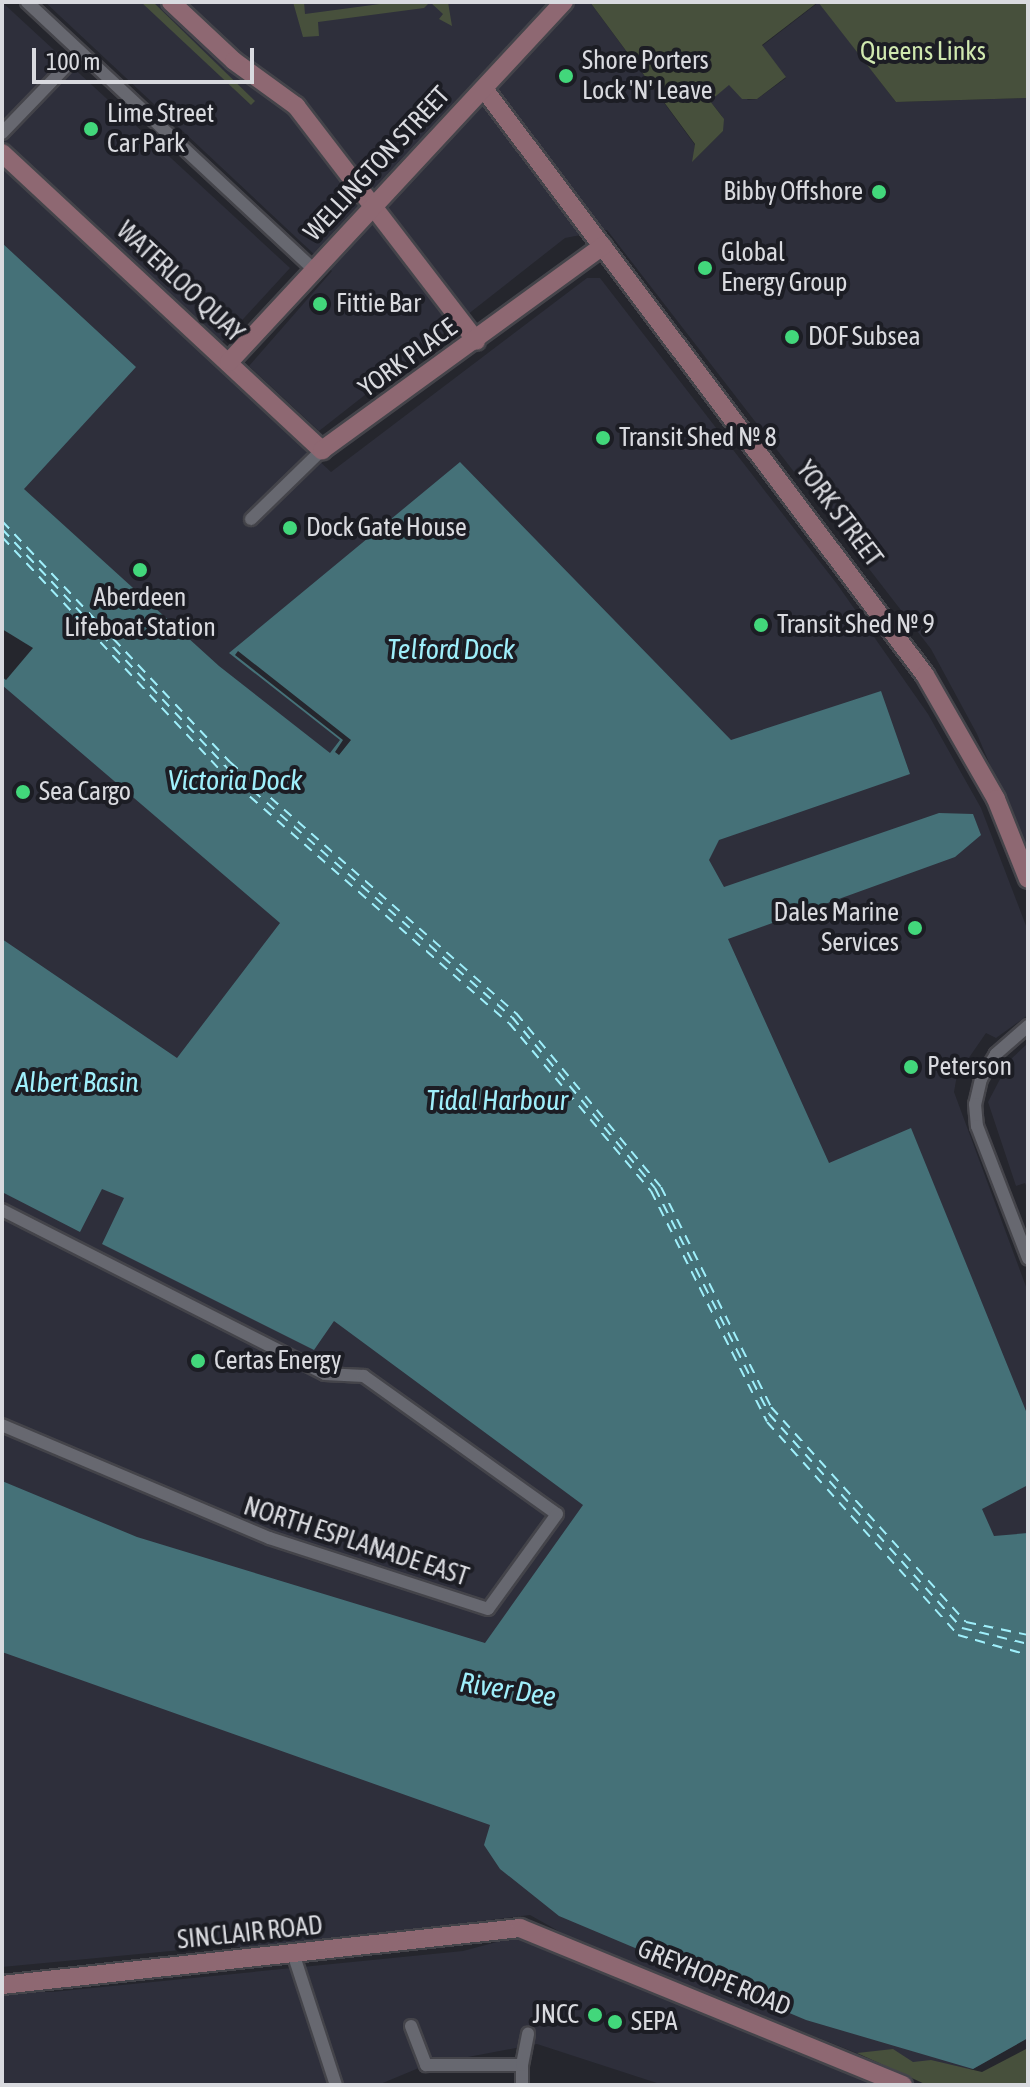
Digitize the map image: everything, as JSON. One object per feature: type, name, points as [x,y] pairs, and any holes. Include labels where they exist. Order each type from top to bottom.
[{"type":"street","points":[[27,2],[314,270]]},
{"type":"street","points":[[171,2],[234,61],[291,101],[375,205],[476,341]]},
{"type":"street","name":"WELLINGTON STREET","points":[[229,362],[564,2]]},
{"type":"street","points":[[2,133],[80,52]]},
{"type":"street","name":"YORK STREET","points":[[484,89],[925,675],[996,799],[1028,879]]},
{"type":"street","name":"WATERLOO QUAY","points":[[2,153],[322,450]]},
{"type":"street","name":"YORK PLACE","points":[[251,519],[322,450],[603,246]]},
{"type":"street","points":[[1028,1026],[996,1054],[977,1087],[975,1104],[977,1126],[1028,1258]]},
{"type":"street","name":"NORTH ESPLANADE EAST","points":[[2,1210],[325,1374],[364,1376],[557,1514],[488,1609],[243,1528],[2,1425]]},
{"type":"street","name":"SINCLAIR ROAD","points":[[2,1985],[294,1956],[503,1928]]},
{"type":"street","name":"GREYHOPE ROAD","points":[[503,1928],[537,1933],[903,2085]]},
{"type":"street","points":[[294,1956],[336,2085]]},
{"type":"street","points":[[411,2026],[426,2065],[522,2065]]},
{"type":"street","points":[[522,2085],[528,2034]]},
{"type":"shaded area","points":[[2,2],[290,268],[222,342],[2,140]]},
{"type":"shaded area","points":[[45,2],[590,2],[695,145],[693,161],[723,131],[722,116],[710,101],[729,84],[748,100],[757,99],[786,78],[762,46],[819,2],[896,102],[1028,98],[1028,855],[977,734],[931,649],[607,230],[565,238],[319,431],[249,366],[332,271]]},
{"type":"shaded area","points":[[2,163],[331,472],[587,278],[600,278],[837,584],[928,714],[981,808],[1028,931],[1028,1015],[996,1038],[986,1033],[957,1075],[954,1092],[1028,1292],[1028,2038],[973,2069],[909,2074],[576,1941],[530,1915],[275,1947],[213,1947],[2,1967]]},
{"type":"shaded area","points":[[1028,1043],[1028,1191],[1025,1183],[1016,1186],[988,1102],[1010,1060]]},
{"type":"shaded area","points":[[512,1938],[553,1946],[881,2085],[663,2085],[537,2044],[426,2065],[378,2085],[2,2085],[2,1991],[52,1992],[463,1951]]},
{"type":"green space","points":[[141,2],[153,2],[255,101],[251,105]]},
{"type":"green space","points":[[293,2],[304,2],[305,14],[395,2],[430,2],[424,8],[318,22],[319,36],[303,37]]},
{"type":"green space","points":[[430,2],[448,2],[452,26],[439,19],[443,14]]},
{"type":"green space","name":"Queens Links","points":[[590,2],[818,2],[762,45],[786,77],[757,99],[742,99],[729,85],[710,101],[724,119],[723,131],[692,162],[695,144]]},
{"type":"green space","name":"Queens Links","points":[[818,2],[1028,2],[1028,98],[896,102]]},
{"type":"green space","points":[[1028,2048],[1028,2085],[927,2085],[857,2053],[893,2049],[913,2062],[931,2060],[982,2072]]},
{"type":"water","points":[[2,243],[136,367],[24,489],[219,666],[330,753],[340,740],[229,653],[460,462],[731,740],[881,691],[910,774],[719,840],[709,860],[724,887],[939,813],[973,814],[981,835],[955,857],[728,939],[829,1163],[911,1128],[1028,1416],[1028,1485],[982,1509],[994,1536],[1028,1533],[1028,2038],[973,2069],[806,2020],[559,1916],[500,1869],[484,1845],[490,1825],[2,1652],[2,1481],[137,1537],[485,1643],[583,1505],[334,1321],[314,1350],[102,1244],[124,1198],[102,1189],[80,1232],[2,1192],[2,939],[177,1058],[280,923],[2,685]]},
{"type":"pier","points":[[2,629],[33,648],[6,680],[2,677]]},
{"type":"pier","points":[[238,651],[351,740],[339,755],[335,752],[343,740],[235,655]]},
{"type":"ferry route","points":[[2,521],[230,762],[516,1013],[661,1187],[771,1407],[966,1622],[1028,1635]]},
{"type":"ferry route","points":[[2,529],[226,767],[512,1017],[655,1188],[769,1414],[962,1628],[1028,1644]]},
{"type":"ferry route","points":[[2,537],[223,773],[509,1023],[651,1191],[767,1422],[958,1635],[1028,1655]]},
{"type":"place","name":"Shore Porters Lock 'N' Leave","points":[[566,76]]},
{"type":"place","name":"Lime Street Car Park","points":[[91,129]]},
{"type":"place","name":"Bibby Offshore","points":[[879,192]]},
{"type":"place","name":"Global Energy Group","points":[[705,268]]},
{"type":"place","name":"Fittie Bar","points":[[320,304]]},
{"type":"place","name":"DOF Subsea","points":[[792,337]]},
{"type":"place","name":"Transit Shed № 8","points":[[603,438]]},
{"type":"place","name":"Dock Gate House","points":[[290,528]]},
{"type":"place","name":"Aberdeen Lifeboat Station","points":[[140,570]]},
{"type":"place","name":"Transit Shed № 9","points":[[761,625]]},
{"type":"place","name":"Sea Cargo","points":[[23,792]]},
{"type":"place","name":"Dales Marine Services","points":[[915,928]]},
{"type":"place","name":"Peterson","points":[[911,1067]]},
{"type":"place","name":"Certas Energy","points":[[198,1361]]},
{"type":"place","name":"JNCC","points":[[595,2015]]},
{"type":"place","name":"SEPA","points":[[615,2022]]},
{"type":"water label","name":"Telford Dock","points":[[451,649]]},
{"type":"water label","name":"Victoria Dock","points":[[235,780]]},
{"type":"water label","name":"Albert Basin","points":[[77,1082]]},
{"type":"water label","name":"Tidal Harbour","points":[[497,1100]]},
{"type":"water label","name":"River Dee","points":[[508,1689]]}]
